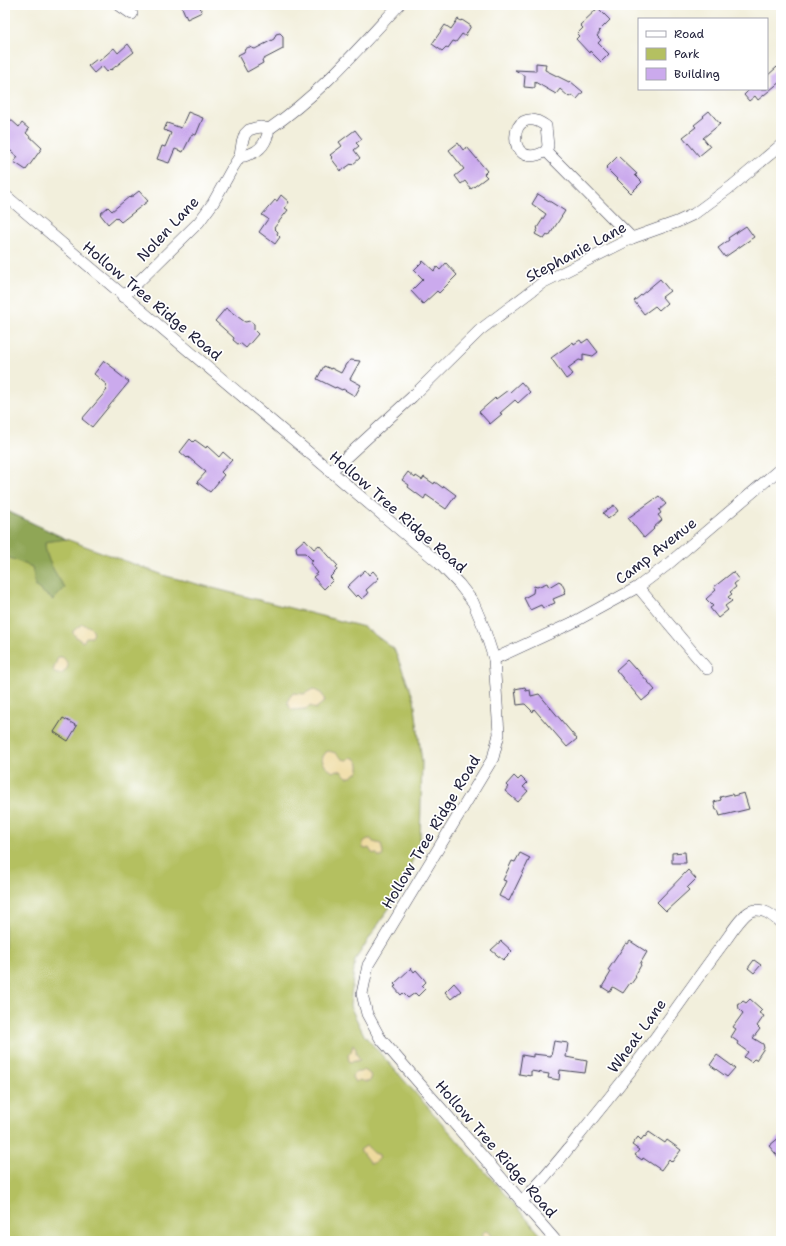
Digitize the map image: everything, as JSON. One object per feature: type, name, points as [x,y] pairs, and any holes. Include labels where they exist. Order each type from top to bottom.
[{"type":"street","points":[[119,5],[132,14]]},
{"type":"street","points":[[240,156],[244,157],[255,153],[260,149],[266,140],[269,129],[336,73],[399,5]]},
{"type":"street","name":"Nolen Lane","points":[[123,297],[199,222],[213,203],[240,156],[243,138],[249,130],[261,127],[269,129]]},
{"type":"street","name":"Stephanie Lane","points":[[330,472],[412,397],[480,330],[542,283],[632,238],[677,222],[694,214],[732,186],[781,145]]},
{"type":"street","points":[[546,151],[632,238]]},
{"type":"street","name":"Hollow Tree Ridge Road","points":[[5,195],[123,297],[439,563],[459,584],[473,602],[484,628],[494,659],[499,734],[493,758],[368,965],[362,994],[367,1014],[380,1038],[556,1241]]},
{"type":"street","name":"Camp Avenue","points":[[494,659],[572,623],[638,587],[667,565],[781,468]]},
{"type":"street","points":[[638,587],[707,668]]},
{"type":"street","name":"Wheat Lane","points":[[521,1202],[531,1193],[622,1082],[746,915],[751,912],[762,910],[781,923]]},
{"type":"green space","points":[[5,510],[66,539],[166,576],[364,627],[394,649],[414,699],[422,762],[420,843],[397,896],[355,960],[350,1006],[364,1035],[541,1235],[543,1241],[5,1241]]},
{"type":"green space","points":[[5,510],[66,539],[45,542],[45,548],[49,560],[65,588],[53,600],[36,587],[32,567],[5,556]]},
{"type":"sand","points":[[82,624],[90,627],[94,632],[92,637],[86,637],[83,642],[73,633],[73,631]]},
{"type":"sand","points":[[58,657],[62,657],[68,665],[62,674],[56,674],[53,671]]},
{"type":"sand","points":[[313,689],[322,694],[325,701],[315,709],[311,706],[305,709],[292,710],[290,708],[288,703],[289,698],[293,693],[304,694]]},
{"type":"sand","points":[[329,751],[336,753],[344,760],[351,757],[356,759],[359,764],[359,771],[351,777],[347,777],[341,771],[336,770],[333,772],[323,763],[322,758],[326,752]]},
{"type":"sand","points":[[369,839],[373,842],[381,844],[383,853],[382,857],[372,853],[369,848],[363,848],[364,842]]},
{"type":"sand","points":[[353,1045],[360,1060],[351,1062],[349,1061],[348,1055],[351,1052]]},
{"type":"sand","points":[[364,1070],[370,1074],[371,1080],[368,1082],[360,1080],[355,1082],[352,1077],[353,1075]]},
{"type":"sand","points":[[366,1146],[374,1153],[378,1154],[380,1158],[373,1163],[370,1163],[360,1150]]},
{"type":"sand","points":[[485,1231],[490,1232],[492,1237],[497,1237],[501,1241],[485,1241],[482,1236]]},
{"type":"building","points":[[181,5],[199,5],[202,12],[187,19]]},
{"type":"building","points":[[598,8],[610,20],[599,31],[600,32],[597,36],[601,40],[598,43],[609,54],[601,62],[590,51],[589,53],[576,39],[579,36],[577,34],[583,28],[580,25]]},
{"type":"building","points":[[458,19],[471,26],[465,36],[462,34],[456,42],[453,41],[448,48],[446,47],[442,51],[432,44],[445,25],[451,29]]},
{"type":"building","points":[[280,33],[283,36],[283,49],[262,60],[263,63],[247,72],[238,55],[249,47],[255,49],[274,39],[276,34]]},
{"type":"building","points":[[128,44],[134,52],[111,70],[110,69],[107,72],[102,66],[94,73],[88,66],[97,59],[99,61],[114,48],[118,53]]},
{"type":"building","points":[[536,63],[546,64],[545,70],[569,82],[570,81],[583,92],[577,99],[572,95],[569,97],[560,89],[556,94],[535,82],[535,88],[524,87],[525,76],[515,70],[536,71]]},
{"type":"building","points":[[777,67],[781,71],[781,81],[758,100],[755,96],[749,101],[744,95],[749,90],[768,90],[768,75]]},
{"type":"building","points":[[709,111],[720,124],[703,138],[710,147],[699,156],[683,137],[696,127],[694,125]]},
{"type":"building","points":[[188,112],[203,118],[196,135],[192,134],[183,152],[175,149],[169,163],[157,159],[162,146],[165,147],[171,133],[164,130],[167,123],[181,128]]},
{"type":"building","points":[[9,118],[19,127],[22,123],[29,129],[26,133],[42,148],[26,170],[14,162],[18,157],[5,146],[8,143],[5,140],[5,123]]},
{"type":"building","points":[[355,130],[362,139],[356,143],[359,146],[354,150],[360,158],[352,165],[351,164],[341,171],[330,155],[342,146],[339,142]]},
{"type":"building","points":[[458,143],[463,150],[467,147],[487,171],[484,174],[487,177],[471,189],[465,181],[461,184],[455,176],[464,169],[449,150]]},
{"type":"building","points":[[618,156],[637,174],[635,175],[642,182],[631,193],[606,168]]},
{"type":"building","points":[[139,191],[148,201],[121,222],[116,217],[108,224],[100,214],[108,207],[112,211]]},
{"type":"building","points":[[538,194],[565,211],[549,236],[547,235],[544,239],[535,234],[546,214],[532,204]]},
{"type":"building","points":[[281,195],[289,202],[285,208],[288,210],[274,228],[280,237],[275,244],[259,232],[268,219],[262,215],[275,200],[277,201]]},
{"type":"building","points":[[746,226],[754,237],[725,257],[718,248],[729,240],[728,238]]},
{"type":"building","points":[[423,261],[434,271],[437,267],[440,270],[446,263],[457,275],[439,293],[437,291],[423,304],[411,291],[423,279],[414,270]]},
{"type":"building","points":[[660,279],[670,291],[662,297],[667,303],[659,310],[655,306],[644,314],[634,301]]},
{"type":"building","points":[[226,308],[245,322],[250,321],[254,324],[254,330],[258,334],[246,348],[233,340],[234,338],[215,321]]},
{"type":"building","points":[[588,339],[598,352],[593,356],[583,354],[583,361],[579,360],[568,368],[573,374],[566,379],[551,358],[573,342],[574,344],[580,340],[582,343]]},
{"type":"building","points":[[351,360],[360,361],[350,379],[361,385],[355,396],[343,389],[335,388],[317,379],[324,366],[341,373],[346,364]]},
{"type":"building","points":[[104,361],[129,382],[92,427],[82,419],[107,390],[105,388],[107,385],[94,374]]},
{"type":"building","points":[[521,382],[530,392],[518,403],[515,400],[490,424],[479,412],[495,398],[496,399],[508,390],[510,392]]},
{"type":"building","points":[[190,439],[193,442],[195,440],[206,448],[207,446],[219,457],[223,452],[232,460],[221,472],[224,475],[210,492],[197,482],[206,472],[180,452]]},
{"type":"building","points":[[408,472],[415,478],[416,476],[422,480],[424,477],[434,484],[435,482],[443,488],[444,486],[456,495],[446,509],[426,495],[424,499],[408,487],[409,485],[402,480]]},
{"type":"building","points":[[659,496],[666,504],[659,510],[661,513],[658,515],[662,520],[644,538],[628,518]]},
{"type":"building","points":[[614,505],[618,511],[608,519],[603,513]]},
{"type":"building","points":[[305,539],[314,549],[319,545],[338,566],[336,568],[337,570],[330,577],[333,580],[324,589],[313,577],[318,573],[310,563],[313,561],[305,553],[297,553],[296,547]]},
{"type":"building","points":[[365,570],[369,575],[373,571],[379,578],[366,590],[368,594],[362,599],[358,595],[356,597],[347,587]]},
{"type":"building","points":[[733,572],[739,580],[734,584],[736,587],[730,592],[732,594],[728,597],[732,601],[725,606],[728,610],[718,618],[710,608],[713,606],[706,599],[716,590],[714,587]]},
{"type":"building","points":[[559,581],[565,590],[565,594],[553,599],[555,603],[543,608],[541,605],[530,610],[524,598],[533,593],[534,586],[537,587],[547,583],[549,587]]},
{"type":"building","points":[[627,660],[655,690],[642,701],[616,670]]},
{"type":"building","points":[[525,687],[526,691],[530,690],[531,696],[539,694],[577,739],[567,747],[534,709],[533,712],[525,704],[517,705],[515,689]]},
{"type":"building","points":[[63,718],[77,726],[68,741],[54,732]]},
{"type":"building","points":[[514,776],[518,780],[521,777],[527,783],[523,787],[528,791],[518,802],[505,791],[508,787],[506,785]]},
{"type":"building","points":[[744,793],[749,809],[720,816],[718,810],[716,810],[714,802],[721,800],[720,797]]},
{"type":"building","points":[[685,852],[686,863],[672,863],[672,853]]},
{"type":"building","points":[[520,853],[530,858],[509,901],[499,896],[506,881],[503,880],[512,861],[515,862]]},
{"type":"building","points":[[688,870],[696,879],[687,888],[689,890],[666,911],[657,902]]},
{"type":"building","points":[[501,941],[512,951],[503,960],[491,950]]},
{"type":"building","points":[[630,941],[647,952],[640,964],[641,965],[635,976],[636,977],[623,993],[613,987],[610,992],[602,987],[611,972],[608,970],[626,943],[628,944]]},
{"type":"building","points":[[754,960],[761,965],[754,973],[748,968]]},
{"type":"building","points":[[411,968],[414,972],[416,970],[426,982],[422,986],[425,989],[418,996],[415,993],[408,998],[403,993],[401,995],[394,987],[396,986],[394,984]]},
{"type":"building","points":[[454,983],[461,991],[451,999],[445,992]]},
{"type":"building","points":[[750,999],[762,1010],[759,1013],[764,1016],[757,1026],[760,1029],[753,1038],[763,1044],[764,1048],[756,1060],[754,1059],[751,1062],[744,1057],[748,1052],[737,1044],[738,1042],[731,1037],[736,1029],[733,1027],[743,1013],[739,1009],[738,1003],[743,1001],[746,1003]]},
{"type":"building","points":[[554,1041],[568,1043],[566,1057],[587,1061],[585,1073],[560,1070],[559,1080],[548,1078],[549,1074],[531,1071],[531,1076],[519,1074],[522,1055],[533,1057],[533,1054],[551,1056]]},
{"type":"building","points":[[717,1055],[735,1068],[727,1077],[710,1065]]},
{"type":"building","points":[[649,1132],[665,1143],[667,1140],[681,1150],[672,1162],[669,1159],[661,1170],[643,1158],[642,1160],[635,1155],[639,1150],[632,1145],[638,1137],[641,1140]]},
{"type":"building","points":[[781,1136],[781,1160],[769,1146]]}]
